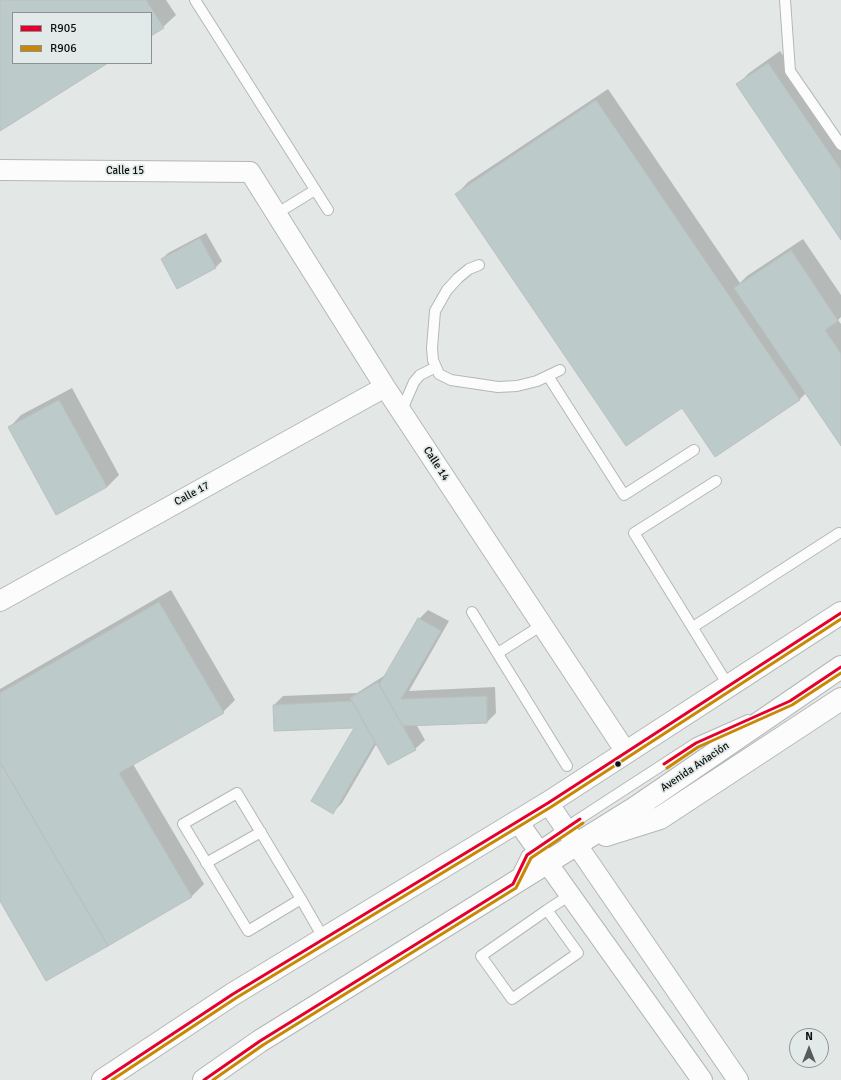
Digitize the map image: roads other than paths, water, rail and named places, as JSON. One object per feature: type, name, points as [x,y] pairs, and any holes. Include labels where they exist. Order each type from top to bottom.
[{"type":"main road","points":[[103,1080],[233,994],[518,822],[841,613]]},
{"type":"main road","points":[[782,651],[841,621]]},
{"type":"main road","name":"Avenida Aviación","points":[[204,1080],[260,1041],[513,884],[541,856],[571,836],[641,804],[841,667]]},
{"type":"main road","points":[[571,836],[660,818],[841,699]]},
{"type":"street","name":"Calle 15","points":[[0,170],[250,172]]},
{"type":"street","name":"Calle 14","points":[[250,172],[385,387],[626,752]]},
{"type":"street","name":"Calle 17","points":[[0,601],[385,387]]},
{"type":"street","points":[[548,803],[738,1080]]},
{"type":"street","points":[[518,822],[699,1077],[722,1056]]},
{"type":"street","points":[[636,987],[662,969]]},
{"type":"lane","points":[[195,0],[328,210]]},
{"type":"lane","points":[[786,0],[790,71],[841,146]]},
{"type":"lane","points":[[276,214],[315,190]]},
{"type":"lane","points":[[479,265],[469,269],[458,278],[447,290],[435,310],[432,348],[433,360],[439,374],[451,380],[498,387],[517,386],[537,381],[560,370]]},
{"type":"lane","points":[[402,412],[414,382],[420,375],[436,367]]},
{"type":"lane","points":[[548,376],[624,495],[694,450]]},
{"type":"lane","points":[[716,481],[634,533],[728,685]]},
{"type":"lane","points":[[693,627],[839,533]]},
{"type":"lane","points":[[472,612],[567,766]]},
{"type":"lane","points":[[498,653],[542,625]]},
{"type":"lane","points":[[301,899],[248,931],[183,824],[236,793],[301,899],[324,939]]},
{"type":"lane","points":[[206,863],[260,832]]},
{"type":"lane","points":[[547,910],[578,953],[512,999],[481,956],[547,910],[570,895]]}]
